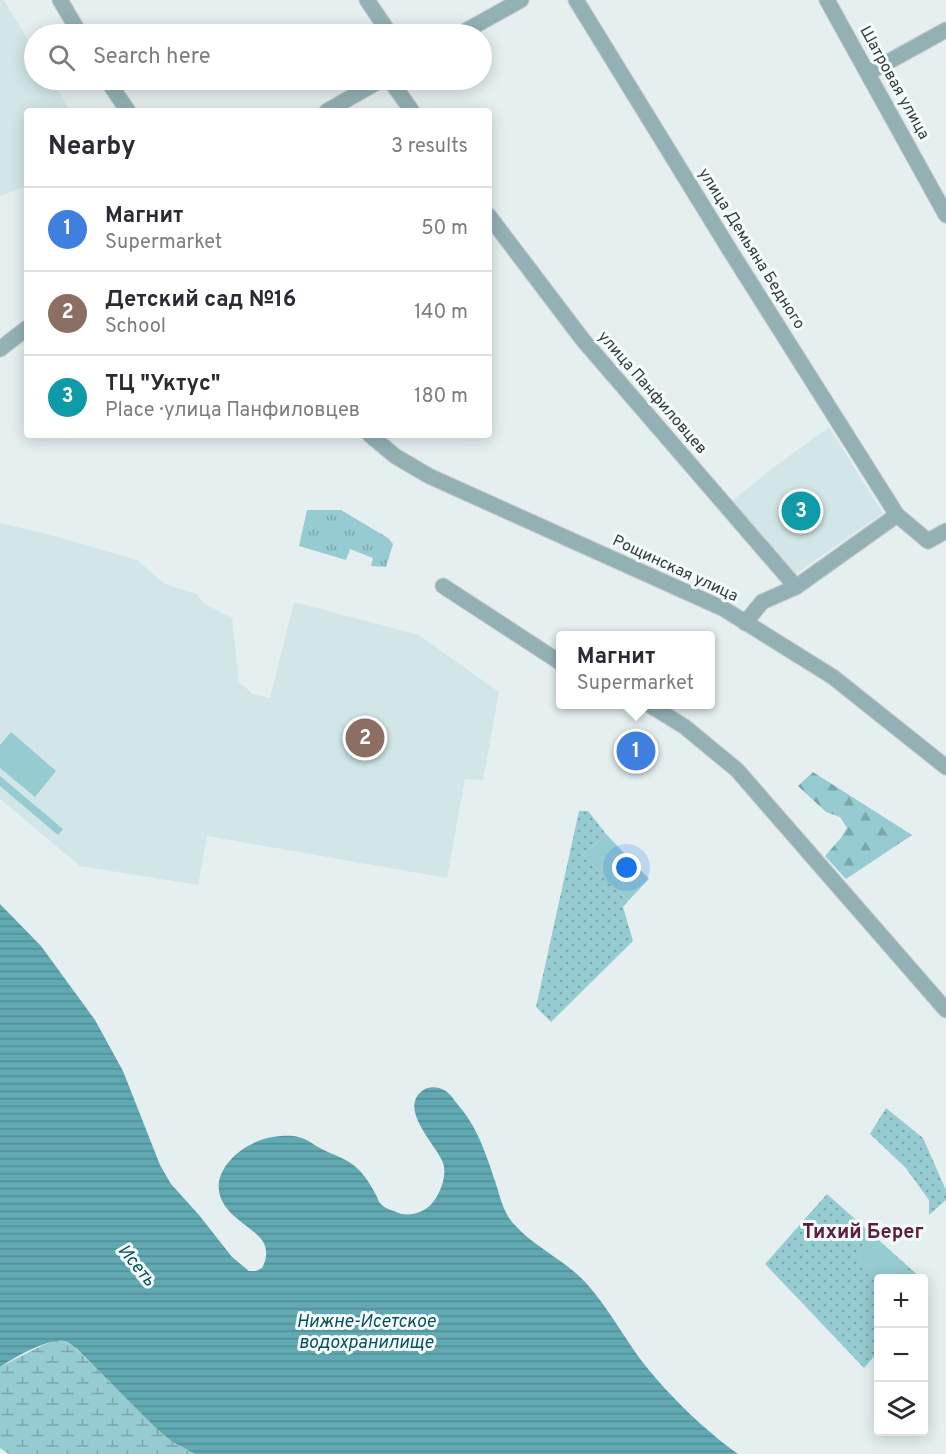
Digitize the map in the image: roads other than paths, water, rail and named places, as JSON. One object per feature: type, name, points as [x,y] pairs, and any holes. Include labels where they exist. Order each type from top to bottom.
[{"type":"street","points":[[60,0],[74,24]]},
{"type":"street","points":[[367,0],[383,24]]},
{"type":"street","points":[[478,24],[521,0]]},
{"type":"street","name":"улица Демьяна Бедного","points":[[576,0],[897,515],[928,541],[946,531]]},
{"type":"street","name":"Шатровая улица","points":[[827,0],[946,215]]},
{"type":"street","points":[[867,73],[946,30]]},
{"type":"street","points":[[114,90],[126,108]]},
{"type":"street","points":[[332,108],[364,90]]},
{"type":"street","points":[[397,90],[410,108]]},
{"type":"street","name":"улица Панфиловцев","points":[[492,220],[583,340],[796,587]]},
{"type":"street","points":[[0,349],[24,330]]},
{"type":"street","name":"Рощинская улица","points":[[374,438],[395,456],[429,476],[713,604],[833,677],[946,767]]},
{"type":"street","points":[[746,623],[762,602],[796,587],[897,515]]},
{"type":"street","points":[[443,586],[556,660]]},
{"type":"street","points":[[655,709],[685,727],[737,770],[946,1010]]},
{"type":"water","name":"Нижне-Исетское водохранилище","points":[[0,904],[41,946],[95,1020],[123,1071],[160,1165],[171,1184],[232,1257],[249,1271],[262,1268],[266,1254],[264,1243],[258,1235],[229,1211],[220,1194],[219,1182],[223,1171],[239,1152],[261,1140],[273,1137],[295,1136],[307,1140],[355,1166],[383,1206],[402,1214],[415,1214],[427,1208],[435,1200],[441,1188],[444,1169],[439,1155],[420,1126],[414,1106],[417,1097],[425,1089],[432,1087],[442,1089],[465,1113],[476,1131],[503,1205],[517,1228],[586,1283],[659,1382],[698,1421],[738,1454],[195,1454],[171,1441],[68,1342],[57,1341],[40,1346],[0,1367]]},
{"type":"place","name":"ТЦ \"Уктус\"","points":[[801,511]]},
{"type":"place","name":"Детский сад №16","points":[[365,738]]},
{"type":"place","name":"Магнит","points":[[636,751]]},
{"type":"district","name":"Тихий Берег","points":[[863,1233]]},
{"type":"water label","name":"Исеть","points":[[136,1266]]}]
